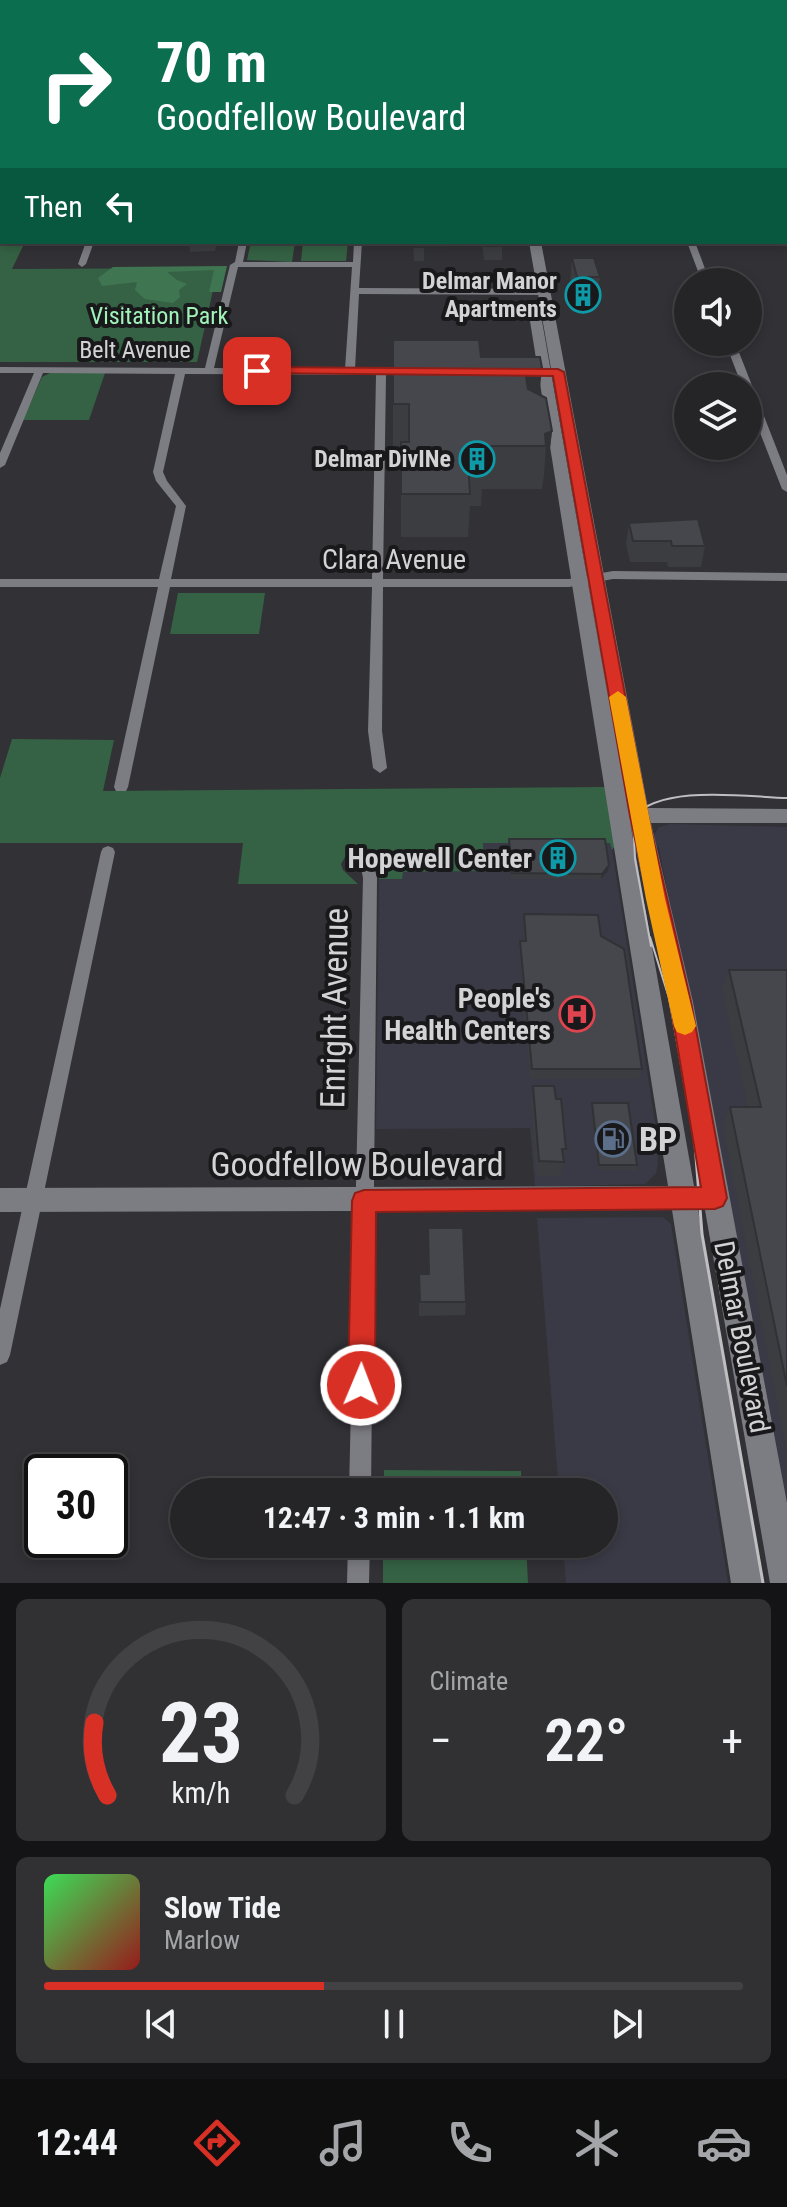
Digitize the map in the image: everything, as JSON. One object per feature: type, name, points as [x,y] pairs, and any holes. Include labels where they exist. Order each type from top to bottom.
[{"type":"main road","name":"Delmar Boulevard","points":[[523,244],[538,292]]},
{"type":"main road","name":"Delmar Boulevard","points":[[535,244],[545,373],[588,636],[628,816],[681,1002],[786,1583]]},
{"type":"main road","name":"Delmar Boulevard","points":[[545,373],[597,578],[607,636],[628,816],[682,1198],[747,1583]]},
{"type":"main road","points":[[588,636],[607,636]]},
{"type":"main road","points":[[628,816],[787,816]]},
{"type":"main road","name":"Goodfellow Boulevard","points":[[0,1200],[715,1198]]},
{"type":"street","points":[[82,264],[89,244]]},
{"type":"street","points":[[209,370],[242,244]]},
{"type":"street","points":[[350,371],[358,244]]},
{"type":"street","points":[[692,244],[701,268]]},
{"type":"street","points":[[238,261],[357,264]]},
{"type":"street","points":[[356,291],[538,292]]},
{"type":"street","name":"Belt Avenue","points":[[0,370],[426,372]]},
{"type":"street","points":[[0,465],[40,370]]},
{"type":"street","points":[[121,787],[181,506],[178,498],[159,478],[158,472],[181,370]]},
{"type":"street","points":[[380,768],[375,731],[381,371]]},
{"type":"street","points":[[762,426],[787,489]]},
{"type":"street","name":"Clara Avenue","points":[[0,583],[579,581],[613,575],[787,577]]},
{"type":"street","points":[[0,1355],[108,852]]},
{"type":"street","name":"Enright Avenue","points":[[360,1478],[370,878],[367,862]]},
{"type":"street","points":[[358,1583],[359,1558]]},
{"type":"shaded area","points":[[670,824],[787,827],[787,1510],[659,848],[654,845],[653,836],[659,827]]},
{"type":"shaded area","points":[[483,843],[611,843],[657,1134],[656,1173],[645,1184],[535,1187],[530,1128],[376,1129],[379,879],[402,879],[402,872],[484,871]]},
{"type":"shaded area","points":[[663,1217],[671,1224],[728,1583],[566,1583],[564,1558],[618,1558],[618,1478],[558,1478],[537,1218]]},
{"type":"green space","name":"Visitation Park","points":[[0,244],[24,244],[12,269],[218,268],[197,362],[0,362]]},
{"type":"green space","points":[[251,244],[295,244],[292,262],[247,260]]},
{"type":"green space","points":[[303,244],[348,244],[346,261],[301,261]]},
{"type":"green space","points":[[227,266],[221,292],[209,292],[214,270],[167,272],[187,284],[179,290],[180,297],[173,303],[145,299],[135,290],[137,282],[102,286],[98,278],[113,267]]},
{"type":"green space","points":[[50,373],[105,373],[89,420],[23,420],[42,377]]},
{"type":"green space","points":[[178,593],[265,593],[259,634],[170,634]]},
{"type":"green space","points":[[12,739],[114,740],[103,791],[607,787],[616,844],[612,850],[610,843],[483,843],[484,871],[403,872],[402,879],[379,879],[384,859],[373,850],[359,848],[349,850],[341,864],[358,884],[238,884],[243,843],[0,843],[0,778]]},
{"type":"green space","points":[[384,1470],[521,1471],[521,1478],[384,1478]]},
{"type":"green space","points":[[383,1558],[527,1558],[528,1583],[383,1583]]},
{"type":"building","points":[[572,258],[594,258],[600,277],[577,277]]},
{"type":"building","points":[[393,340],[479,340],[481,357],[540,357],[542,368],[526,376],[528,389],[546,398],[552,431],[545,434],[546,446],[482,446],[484,463],[468,463],[470,494],[401,494],[401,442],[409,442],[409,404],[393,404]]},
{"type":"building","points":[[698,519],[705,546],[672,546],[671,541],[633,541],[629,523]]},
{"type":"building","name":"Hopewell Center","points":[[509,839],[605,839],[609,865],[602,874],[512,873]]},
{"type":"building","name":"People's Health Centers","points":[[524,914],[598,915],[601,936],[624,949],[642,1069],[532,1069],[520,941],[526,941]]},
{"type":"building","points":[[729,970],[787,970],[787,1386],[730,1107],[761,1107]]},
{"type":"building","points":[[533,1086],[554,1086],[556,1099],[561,1099],[566,1149],[562,1149],[564,1162],[539,1161]]},
{"type":"building","name":"BP","points":[[592,1103],[628,1103],[637,1165],[599,1165]]},
{"type":"building","points":[[428,1228],[463,1228],[466,1302],[420,1302],[419,1274],[429,1274]]},
{"type":"tram line","points":[[651,946],[635,859],[633,817],[647,807],[684,796],[787,798]]},
{"type":"tram line","points":[[650,937],[669,998],[696,1146]]},
{"type":"tram line","points":[[695,1144],[702,1234],[763,1583]]},
{"type":"slow traffic","points":[[618,697],[656,899],[685,1026]]},
{"type":"place","name":"Delmar Manor Apartments","points":[[583,295]]},
{"type":"place","name":"Delmar DivINe","points":[[477,459]]},
{"type":"place","name":"Hopewell Center","points":[[558,858]]},
{"type":"place","name":"People's Health Centers","points":[[577,1014]]},
{"type":"place","name":"BP","points":[[613,1139]]},
{"type":"route","points":[[257,371],[558,372],[639,816],[681,1002],[715,1198],[364,1201],[361,1385]]}]
